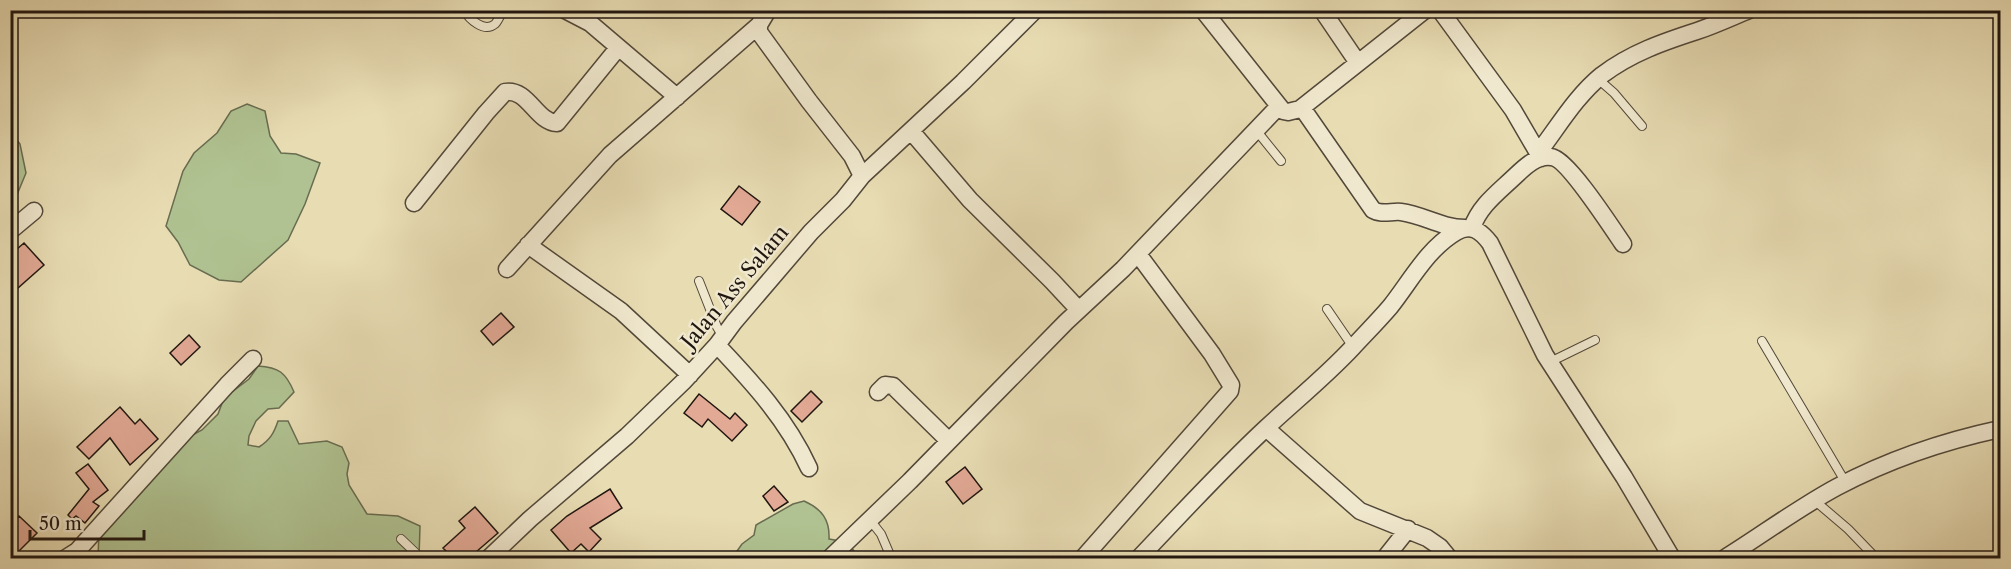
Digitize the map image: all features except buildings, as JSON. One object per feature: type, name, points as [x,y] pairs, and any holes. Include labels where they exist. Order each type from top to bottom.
[{"type":"street","points":[[565,10],[590,23],[676,97]]},
{"type":"street","name":"Jalan Ass Salam","points":[[489,558],[530,519],[627,436],[690,375],[811,232],[862,176],[1035,10]]},
{"type":"street","points":[[1203,10],[1283,111],[1288,112],[1300,109],[1425,10]]},
{"type":"street","points":[[1322,10],[1358,63]]},
{"type":"street","points":[[1440,10],[1513,110],[1539,155]]},
{"type":"street","points":[[1139,558],[1266,428],[1353,347],[1390,306],[1420,266],[1455,232],[1468,228],[1487,202],[1539,155],[1569,111],[1598,79],[1638,52],[1749,10]]},
{"type":"street","points":[[507,269],[610,155],[764,18]]},
{"type":"street","points":[[764,18],[759,32],[852,156],[862,176]]},
{"type":"street","points":[[414,203],[505,92],[518,92],[550,122],[557,123],[618,48]]},
{"type":"street","points":[[830,558],[1138,254],[1279,106]]},
{"type":"street","points":[[1300,109],[1305,112],[1373,210],[1404,213],[1451,228],[1478,230],[1490,243],[1531,329],[1550,362],[1624,477],[1672,558]]},
{"type":"street","points":[[911,131],[970,200],[1079,310]]},
{"type":"street","points":[[1539,155],[1551,157],[1562,163],[1623,244]]},
{"type":"street","points":[[10,231],[34,211]]},
{"type":"street","points":[[528,245],[621,311],[690,375]]},
{"type":"street","points":[[1083,558],[1230,391],[1231,385],[1217,362],[1138,254]]},
{"type":"street","points":[[720,341],[775,410],[809,468]]},
{"type":"street","points":[[66,558],[77,551],[253,359]]},
{"type":"street","points":[[878,392],[885,385],[893,386],[949,441]]},
{"type":"street","points":[[1266,428],[1360,511],[1427,538],[1440,547],[1449,558]]},
{"type":"street","points":[[1725,558],[1814,500],[1846,483],[1953,440],[2001,429]]},
{"type":"street","points":[[1385,558],[1408,529]]},
{"type":"lane","points":[[464,10],[471,20],[481,26],[494,24],[503,10]]},
{"type":"lane","points":[[1598,79],[1614,93],[1642,126]]},
{"type":"lane","points":[[1256,130],[1281,161]]},
{"type":"lane","points":[[699,281],[720,341]]},
{"type":"lane","points":[[1328,309],[1353,347]]},
{"type":"lane","points":[[1550,362],[1595,340]]},
{"type":"lane","points":[[1762,341],[1846,483]]},
{"type":"lane","points":[[1814,500],[1848,529],[1876,558]]},
{"type":"lane","points":[[870,520],[882,534],[890,555]]},
{"type":"lane","points":[[401,539],[421,558]]},
{"type":"green space","points":[[247,104],[265,111],[270,136],[281,153],[296,154],[320,163],[305,204],[288,240],[241,282],[219,280],[190,265],[178,242],[166,226],[183,171],[194,153],[217,133],[231,111]]},
{"type":"green space","points":[[10,131],[20,144],[26,173],[16,197],[11,198]]},
{"type":"green space","points":[[258,366],[281,372],[294,392],[279,408],[268,409],[256,421],[249,436],[248,445],[259,447],[271,436],[278,421],[288,421],[299,444],[327,441],[342,447],[349,463],[347,474],[349,485],[367,514],[398,516],[420,526],[419,558],[98,558],[99,530],[172,446],[202,430],[218,414],[224,398],[249,379]]},
{"type":"green space","points":[[804,501],[824,516],[829,539],[847,544],[853,549],[857,558],[732,558],[742,544],[754,535],[756,525],[793,504]]}]
